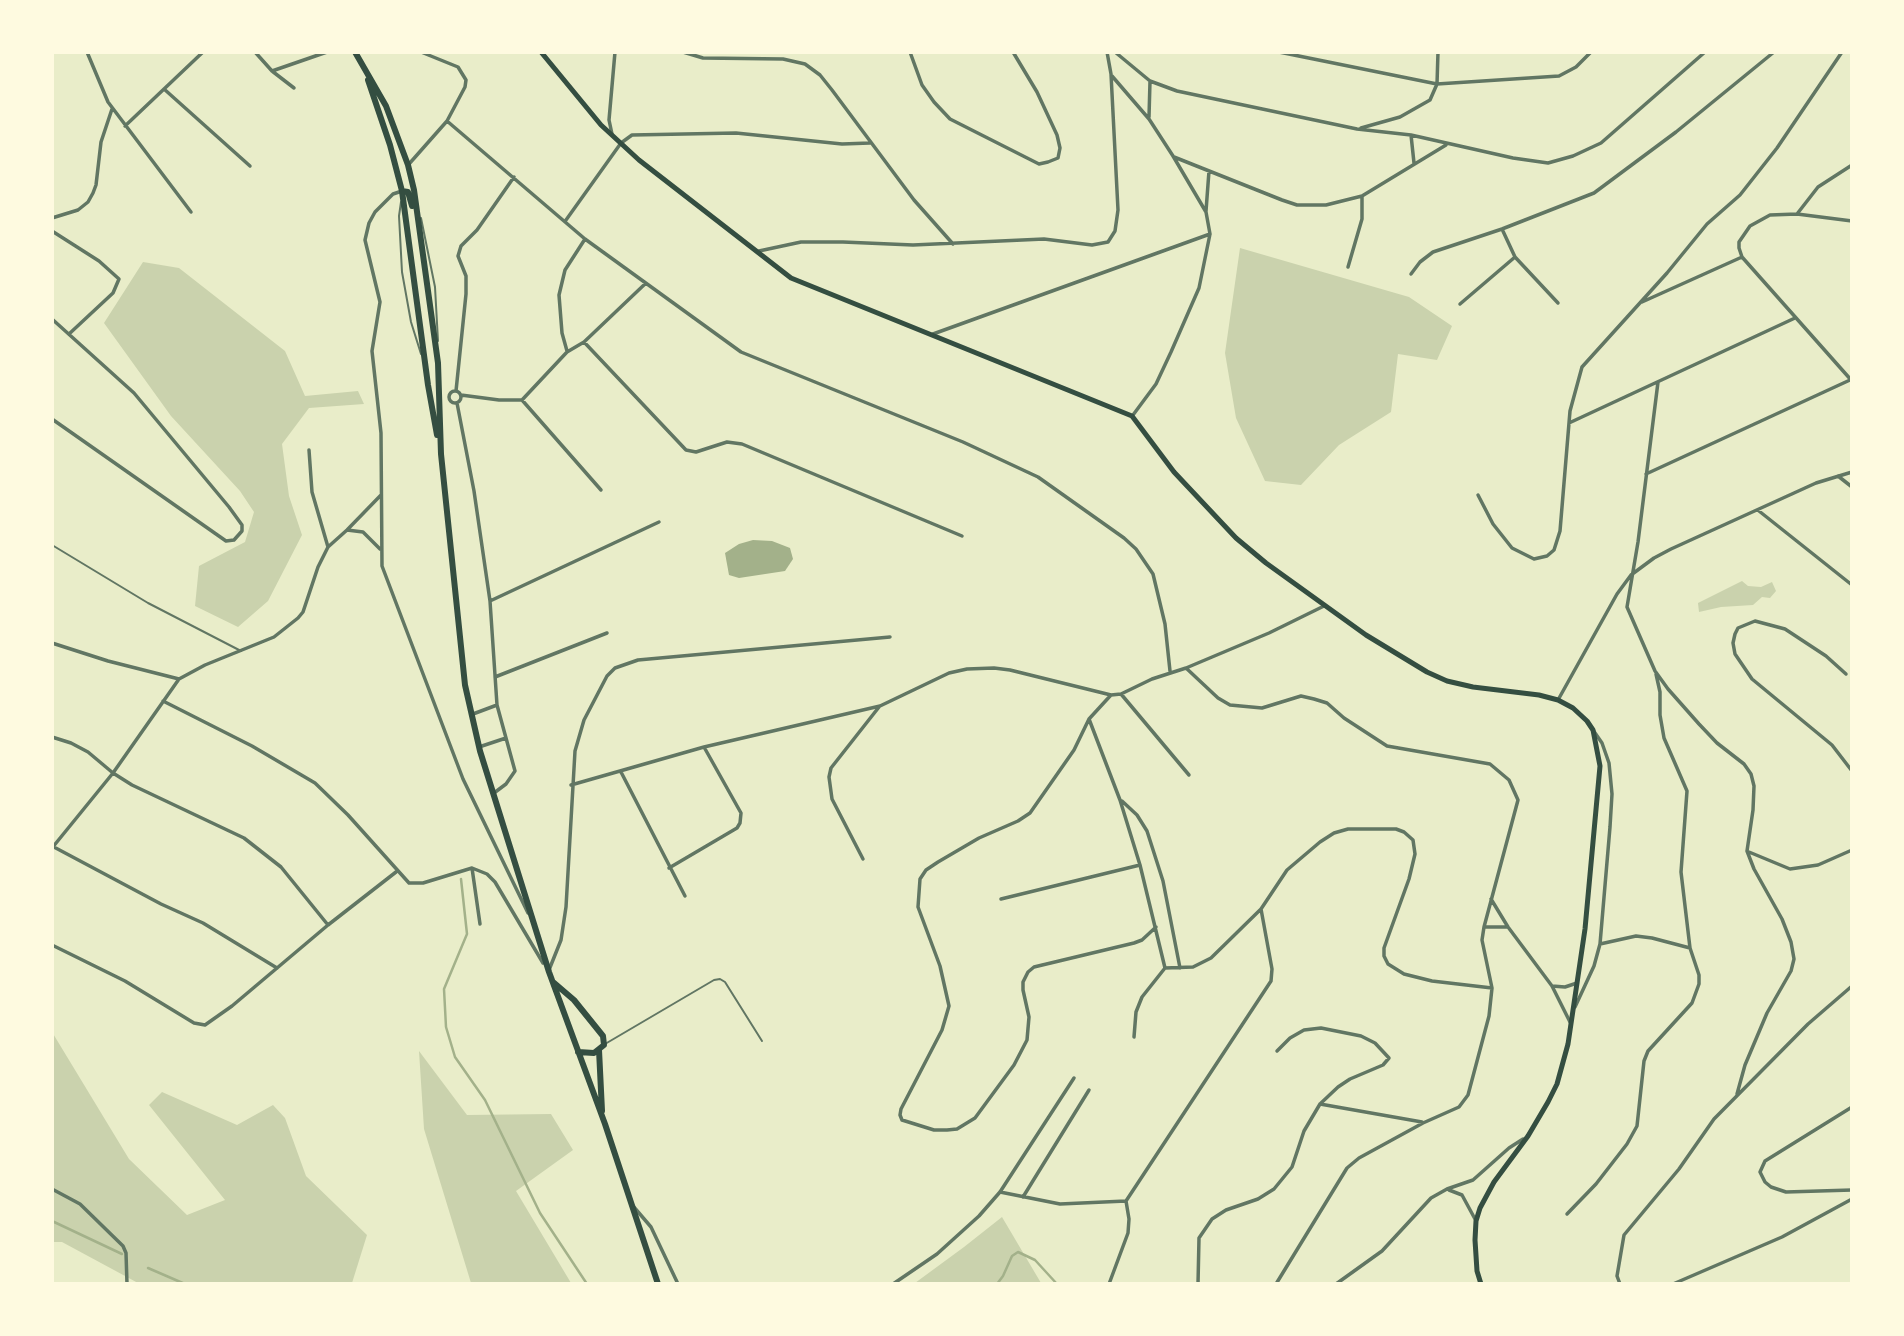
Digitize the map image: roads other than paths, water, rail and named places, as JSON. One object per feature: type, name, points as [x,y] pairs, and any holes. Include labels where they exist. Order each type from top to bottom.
[{"type":"main road","points":[[355,52],[386,106],[408,165],[414,190],[438,363],[441,454],[465,685],[479,747],[552,981],[659,1283]]},
{"type":"main road","points":[[541,52],[588,111],[639,160],[759,251],[790,278],[1132,416],[1174,472],[1236,538],[1324,606],[1427,672],[1447,681],[1473,687],[1558,700],[1573,708],[1590,726],[1598,749],[1600,766],[1585,929],[1571,1025],[1557,1084],[1528,1136],[1494,1182],[1480,1208],[1476,1221],[1476,1260],[1481,1283]]},
{"type":"main road","points":[[367,75],[370,92],[390,145],[402,194],[428,385],[441,454]]},
{"type":"main road","points":[[402,194],[406,191],[409,194],[419,231]]},
{"type":"main road","points":[[428,385],[439,398]]},
{"type":"main road","points":[[552,981],[593,1021],[603,1036],[602,1117]]},
{"type":"main road","points":[[578,1052],[586,1054],[601,1047]]},
{"type":"street","points":[[87,52],[112,109],[191,212]]},
{"type":"street","points":[[125,126],[202,52]]},
{"type":"street","points":[[255,52],[272,71],[294,88]]},
{"type":"street","points":[[272,71],[327,52]]},
{"type":"street","points":[[408,165],[447,121],[467,80],[458,67],[421,52]]},
{"type":"street","points":[[613,136],[609,120],[615,52]]},
{"type":"street","points":[[683,52],[703,58],[783,59],[806,64],[820,75],[914,200],[953,244]]},
{"type":"street","points":[[910,52],[922,85],[950,118],[1038,164],[1058,159],[1060,144],[1054,126],[1013,52]]},
{"type":"street","points":[[759,251],[801,242],[913,245],[1044,239],[1092,245],[1108,242],[1115,231],[1118,210],[1111,74],[1107,52]]},
{"type":"street","points":[[1115,52],[1150,80],[1197,96],[1357,129],[1411,135],[1548,163],[1573,156],[1601,143],[1704,52]]},
{"type":"street","points":[[1279,52],[1437,84],[1559,76],[1576,67],[1591,52]]},
{"type":"street","points":[[1357,129],[1400,117],[1430,100],[1437,84],[1438,52]]},
{"type":"street","points":[[1411,274],[1433,252],[1502,229],[1594,193],[1676,132],[1774,52]]},
{"type":"street","points":[[1478,495],[1493,524],[1512,548],[1534,559],[1547,556],[1554,550],[1560,531],[1574,389],[1582,367],[1667,273],[1707,224],[1740,195],[1777,148],[1842,52]]},
{"type":"street","points":[[1111,74],[1149,119],[1206,212]]},
{"type":"street","points":[[1149,119],[1150,80]]},
{"type":"street","points":[[164,89],[250,166]]},
{"type":"street","points":[[52,218],[78,210],[88,202],[93,193],[101,142],[112,109]]},
{"type":"street","points":[[447,121],[585,239],[741,352],[963,442],[1027,472],[1084,508],[1124,538],[1136,549],[1153,574],[1165,624],[1170,671]]},
{"type":"street","points":[[566,220],[621,143],[632,135],[736,133],[842,144],[870,143]]},
{"type":"street","points":[[1411,135],[1414,163]]},
{"type":"street","points":[[1173,156],[1297,205],[1326,205],[1362,196],[1448,144]]},
{"type":"street","points":[[1797,214],[1818,187],[1852,165]]},
{"type":"street","points":[[1132,416],[1156,384],[1199,288],[1210,234],[1206,212],[1209,171]]},
{"type":"street","points":[[450,401],[466,294],[466,276],[458,257],[466,238],[477,230],[514,177]]},
{"type":"street","points":[[402,194],[393,194],[376,212],[369,223],[365,240],[380,302],[372,351],[381,433],[380,550],[384,574],[464,779],[536,930]]},
{"type":"street","points":[[1348,267],[1362,219],[1362,196]]},
{"type":"street","points":[[1646,474],[1851,380],[1742,257],[1739,242],[1750,226],[1770,215],[1797,214],[1852,221]]},
{"type":"street","points":[[1502,229],[1515,257],[1558,303]]},
{"type":"street","points":[[52,231],[99,261],[116,275],[118,283],[113,293],[69,334]]},
{"type":"street","points":[[933,334],[1210,234]]},
{"type":"street","points":[[567,352],[562,333],[559,295],[565,270],[585,239]]},
{"type":"street","points":[[1460,304],[1515,257]]},
{"type":"street","points":[[1637,304],[1742,257]]},
{"type":"street","points":[[439,387],[461,395],[522,400],[567,352],[584,342],[646,283]]},
{"type":"street","points":[[1569,423],[1795,318]]},
{"type":"street","points":[[52,319],[134,393],[242,525],[238,537],[234,541],[226,541],[52,419]]},
{"type":"street","points":[[584,342],[686,450],[696,452],[727,442],[737,442],[962,536]]},
{"type":"street","points":[[1567,1214],[1612,1166],[1637,1126],[1644,1061],[1648,1051],[1692,1003],[1699,984],[1699,975],[1690,948],[1681,854],[1687,791],[1664,738],[1660,692],[1655,671],[1627,607],[1658,383]]},
{"type":"street","points":[[457,402],[461,395]]},
{"type":"street","points":[[439,398],[457,402]]},
{"type":"street","points":[[522,400],[601,489]]},
{"type":"street","points":[[457,402],[474,491],[490,601],[497,705],[515,771],[506,784],[492,794]]},
{"type":"street","points":[[309,450],[312,492],[328,547]]},
{"type":"street","points":[[1558,700],[1616,594],[1631,575],[1671,549],[1816,483],[1852,472]]},
{"type":"street","points":[[1838,476],[1852,487]]},
{"type":"street","points":[[277,968],[203,923],[53,847],[113,773],[179,679],[205,665],[274,637],[298,618],[303,612],[318,567],[328,547],[382,493]]},
{"type":"street","points":[[1759,511],[1852,584]]},
{"type":"street","points":[[490,601],[659,522]]},
{"type":"street","points":[[347,530],[363,532],[380,550]]},
{"type":"street","points":[[571,785],[704,747],[880,706],[949,673],[967,669],[1010,670],[1111,695],[1121,694],[1170,671],[1186,668],[1269,633],[1324,606]]},
{"type":"street","points":[[1846,674],[1826,656],[1785,629],[1755,621],[1738,628],[1735,634],[1735,654],[1752,679],[1832,745],[1852,771]]},
{"type":"street","points":[[495,677],[607,633]]},
{"type":"street","points":[[549,972],[561,940],[566,907],[571,785],[578,735],[595,695],[615,668],[638,660],[890,637]]},
{"type":"street","points":[[52,643],[108,662],[179,679]]},
{"type":"street","points":[[1186,668],[1218,698],[1230,705],[1262,708],[1301,696],[1327,704],[1387,746],[1490,764],[1509,780],[1518,800],[1484,927],[1482,940],[1492,988],[1489,1016],[1468,1095],[1460,1107],[1423,1122],[1359,1158],[1347,1168],[1276,1283]]},
{"type":"street","points":[[1655,671],[1699,724],[1717,743],[1744,764],[1751,774],[1754,786],[1753,810],[1747,851],[1791,942],[1794,960],[1791,971],[1768,1013],[1745,1065],[1737,1094]]},
{"type":"street","points":[[1121,694],[1189,775]]},
{"type":"street","points":[[1111,695],[1089,719],[1074,750],[1030,813],[938,862],[926,870],[920,879],[918,907],[940,966],[949,1006],[942,1030],[901,1109],[900,1115],[904,1122],[934,1130],[957,1129],[975,1118],[1024,1049],[1029,1031],[1023,990],[1025,976],[1034,967],[1134,943],[1142,940],[1156,927]]},
{"type":"street","points":[[163,701],[252,746],[315,783],[348,815],[409,883],[415,884],[472,868],[482,870],[495,882],[549,972]]},
{"type":"street","points":[[472,715],[497,705]]},
{"type":"street","points":[[863,859],[832,799],[829,777],[831,768],[880,706]]},
{"type":"street","points":[[1089,719],[1120,800],[1140,865],[1165,968]]},
{"type":"street","points":[[1573,1012],[1594,966],[1600,944],[1612,794],[1609,763],[1598,735],[1590,726]]},
{"type":"street","points":[[52,737],[88,752],[132,785],[244,838],[281,867],[328,925]]},
{"type":"street","points":[[479,747],[506,738]]},
{"type":"street","points":[[669,868],[737,828],[740,823],[741,813],[704,747]]},
{"type":"street","points":[[621,772],[685,895]]},
{"type":"street","points":[[1120,800],[1137,815],[1147,831],[1163,881],[1180,968]]},
{"type":"street","points":[[1165,968],[1193,967],[1211,958],[1261,909],[1287,870],[1335,833],[1348,829],[1404,832],[1415,843],[1415,854],[1384,956],[1388,964],[1404,974],[1432,981],[1492,988]]},
{"type":"street","points":[[1747,851],[1790,869],[1818,865],[1852,849]]},
{"type":"street","points":[[1001,899],[1140,865]]},
{"type":"street","points":[[472,868],[480,924]]},
{"type":"street","points":[[52,945],[125,981],[199,1025],[211,1022],[397,871]]},
{"type":"street","points":[[1490,898],[1552,986],[1571,1025]]},
{"type":"street","points":[[1109,1283],[1128,1233],[1126,1201],[1271,981],[1272,969],[1261,909]]},
{"type":"street","points":[[1484,927],[1508,927]]},
{"type":"street","points":[[1600,944],[1636,936],[1690,948]]},
{"type":"street","points":[[1133,1037],[1136,1012],[1142,997],[1165,968]]},
{"type":"street","points":[[1552,986],[1565,987],[1577,983]]},
{"type":"street","points":[[1620,1283],[1617,1273],[1625,1235],[1679,1169],[1714,1119],[1808,1024],[1852,986]]},
{"type":"street","points":[[1198,1283],[1199,1238],[1212,1219],[1226,1210],[1258,1199],[1282,1181],[1292,1167],[1304,1131],[1321,1104],[1344,1083],[1386,1063],[1389,1059],[1376,1043],[1361,1036],[1321,1028],[1304,1030],[1290,1038],[1277,1051]]},
{"type":"street","points":[[893,1283],[937,1254],[979,1216],[1000,1192],[1073,1078]]},
{"type":"street","points":[[1023,1197],[1089,1090]]},
{"type":"street","points":[[1321,1104],[1423,1122]]},
{"type":"street","points":[[1852,1107],[1765,1161],[1760,1172],[1771,1187],[1786,1192],[1852,1190]]},
{"type":"street","points":[[1336,1283],[1382,1251],[1424,1205],[1447,1189],[1473,1180],[1509,1148],[1528,1136]]},
{"type":"street","points":[[52,1189],[80,1204],[123,1246],[126,1253],[127,1283]]},
{"type":"street","points":[[1447,1189],[1462,1195],[1476,1221]]},
{"type":"street","points":[[1000,1192],[1060,1204],[1126,1201]]},
{"type":"street","points":[[1674,1283],[1782,1237],[1852,1199]]},
{"type":"street","points":[[632,1204],[651,1227],[678,1283]]},
{"type":"lane","points":[[414,190],[435,287],[438,363]]},
{"type":"lane","points":[[402,194],[399,216],[403,285],[411,322],[425,364]]},
{"type":"lane","points":[[52,545],[148,603],[242,651]]},
{"type":"lane","points":[[601,1047],[714,979],[725,982],[762,1041]]},
{"type":"waterway","points":[[461,879],[467,934],[444,989],[446,1027],[455,1057],[485,1100],[540,1213],[587,1284]]},
{"type":"waterway","points":[[52,1221],[122,1254]]},
{"type":"waterway","points":[[997,1284],[1012,1256],[1018,1252],[1035,1260],[1057,1284]]},
{"type":"waterway","points":[[148,1268],[185,1284]]}]
